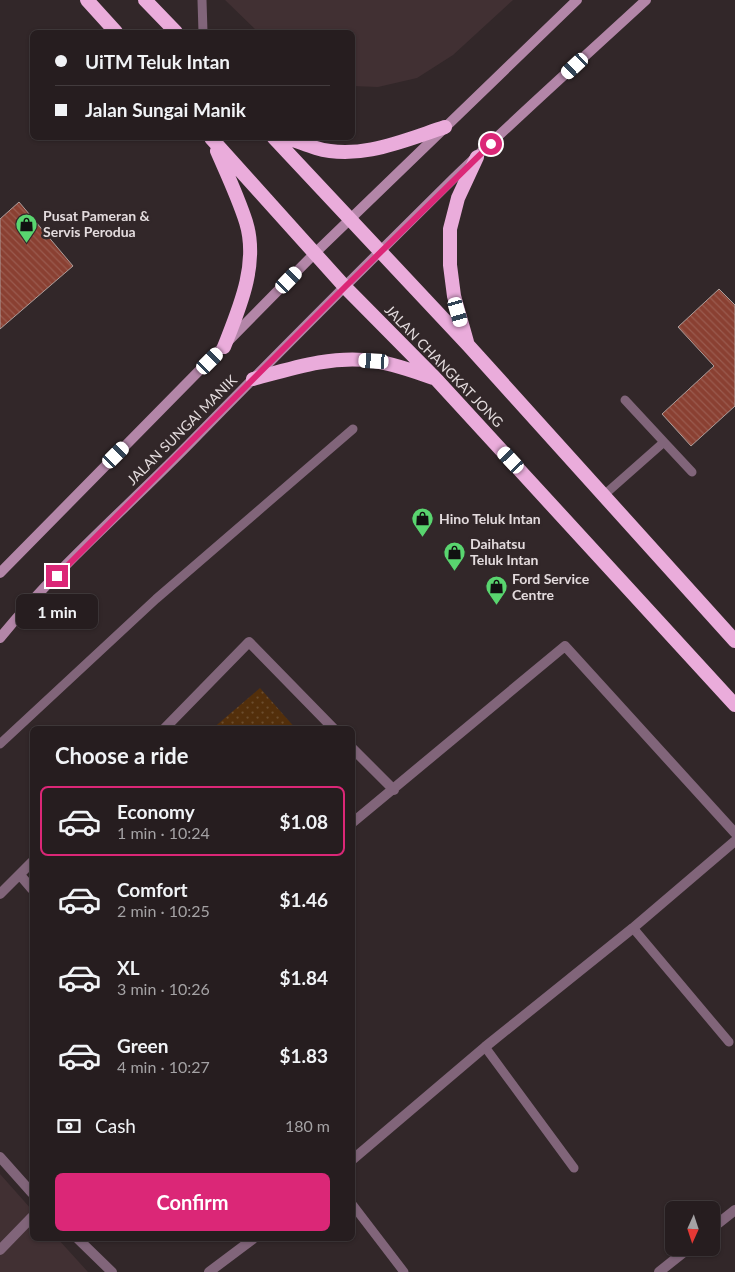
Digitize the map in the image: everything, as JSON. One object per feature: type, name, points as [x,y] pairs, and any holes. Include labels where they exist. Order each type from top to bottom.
[{"type":"highway","points":[[87,0],[114,30]]},
{"type":"highway","points":[[145,0],[174,30]]},
{"type":"highway","points":[[292,140],[317,149],[347,152],[373,150],[445,127]]},
{"type":"highway","points":[[212,140],[246,223],[250,245],[248,271],[241,303],[224,347]]},
{"type":"highway","name":"JALAN CHANGKAT JONG","points":[[213,140],[345,287],[436,379],[735,705]]},
{"type":"highway","points":[[276,140],[468,345],[735,641]]},
{"type":"highway","points":[[468,345],[454,296],[450,265],[450,229],[458,198],[477,157]]},
{"type":"highway","points":[[253,379],[305,364],[342,359],[374,361],[436,379]]},
{"type":"main road","name":"JALAN SUNGAI MANIK","points":[[0,573],[350,218],[577,0]]},
{"type":"main road","name":"JALAN SUNGAI MANIK","points":[[0,638],[19,615],[380,252],[477,157],[646,0]]},
{"type":"street","points":[[168,726],[249,642],[331,726]]},
{"type":"street","points":[[355,821],[566,646],[735,833]]},
{"type":"street","points":[[355,751],[394,790]]},
{"type":"street","points":[[355,1157],[485,1047],[633,928],[735,841]]},
{"type":"street","points":[[0,894],[30,864]]},
{"type":"street","points":[[20,876],[30,887]]},
{"type":"street","points":[[0,1157],[30,1191]]},
{"type":"street","points":[[720,1222],[735,1210]]},
{"type":"street","points":[[0,1250],[30,1219]]},
{"type":"street","points":[[80,1241],[112,1272]]},
{"type":"street","points":[[209,1272],[249,1241]]},
{"type":"street","points":[[659,1272],[679,1256]]},
{"type":"lane","points":[[202,0],[203,30]]},
{"type":"lane","points":[[625,400],[692,472]]},
{"type":"lane","points":[[0,744],[156,599],[353,429]]},
{"type":"lane","points":[[604,495],[664,442]]},
{"type":"lane","points":[[633,928],[729,1042]]},
{"type":"lane","points":[[485,1047],[574,1168]]},
{"type":"lane","points":[[355,1208],[404,1272]]},
{"type":"shaded area","points":[[225,0],[513,0],[453,55],[417,78],[378,87],[355,86],[355,30],[256,30]]},
{"type":"shaded area","points":[[260,688],[293,726],[216,726]]},
{"type":"shaded area","points":[[0,1174],[30,1208],[30,1241],[60,1241],[88,1272],[0,1272]]},
{"type":"building","name":"Pusat Pameran & Servis Perodua","points":[[19,202],[73,266],[0,329],[0,219]]},
{"type":"building","points":[[719,289],[735,305],[735,406],[691,446],[662,414],[714,366],[678,327]]},
{"type":"place","name":"Pusat Pameran & Servis Perodua","points":[[27,243]]},
{"type":"place","name":"Hino Teluk Intan","points":[[423,538]]},
{"type":"place","name":"Daihatsu Teluk Intan","points":[[454,571]]},
{"type":"place","name":"Ford Service Centre","points":[[496,606]]},
{"type":"route","points":[[57,576],[380,252],[491,144]]}]
